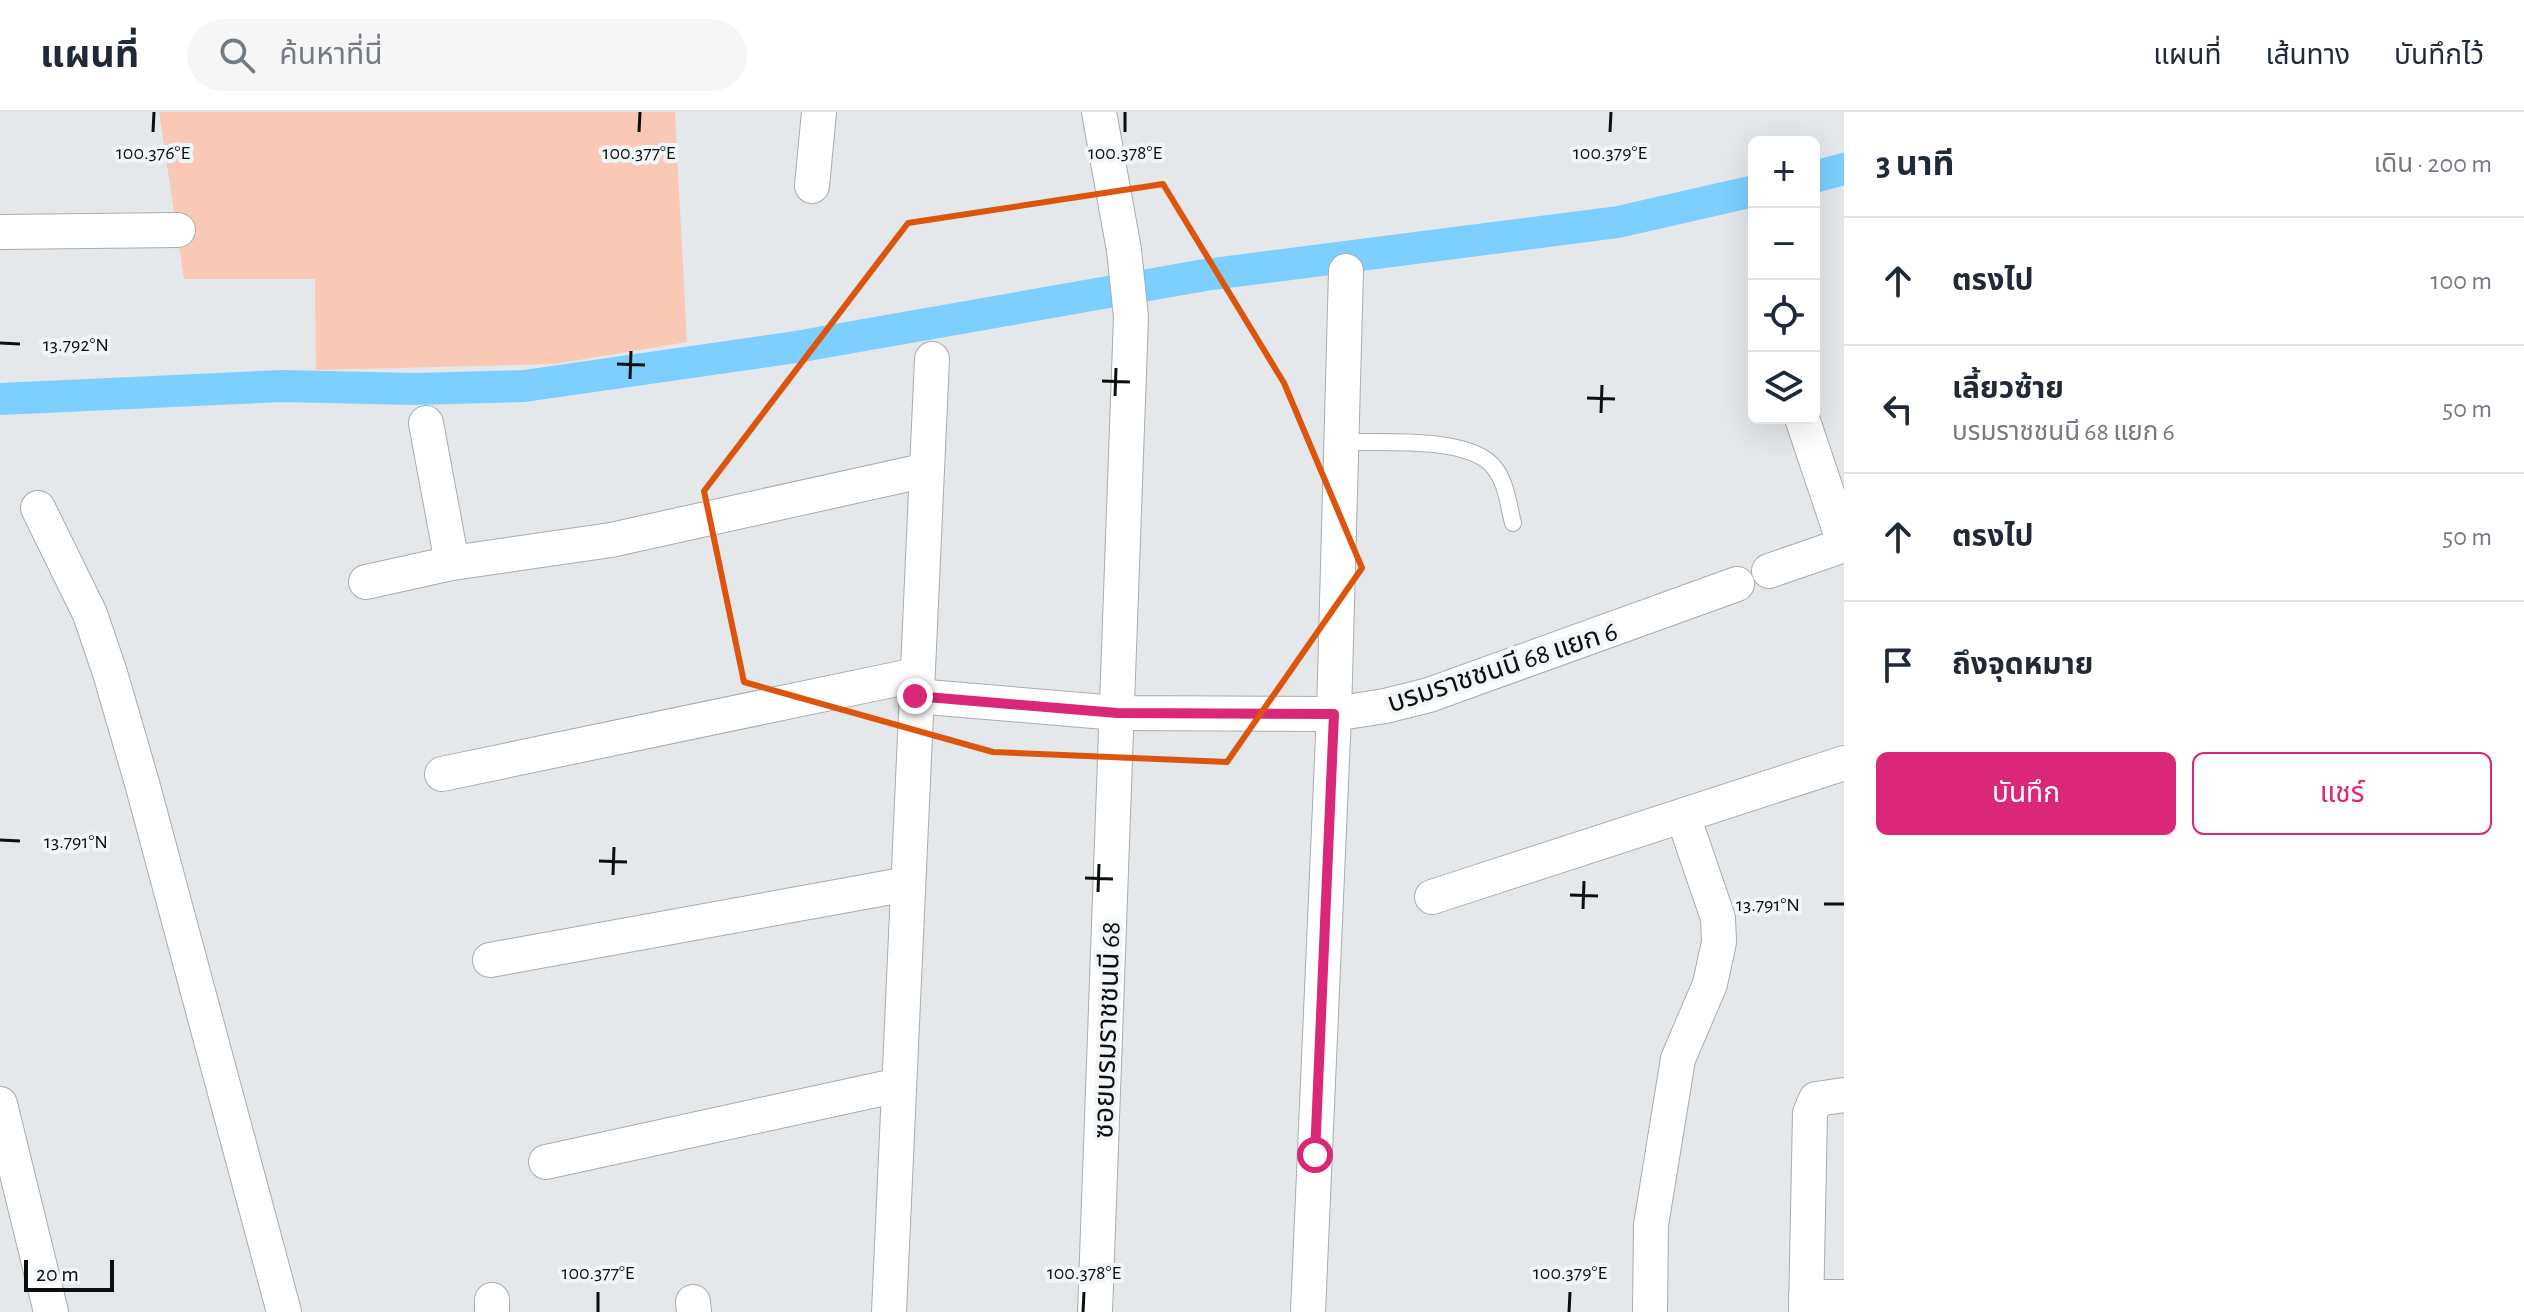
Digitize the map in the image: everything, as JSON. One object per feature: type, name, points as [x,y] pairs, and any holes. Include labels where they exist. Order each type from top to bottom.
[{"type":"street","points":[[812,186],[819,112]]},
{"type":"street","name":"ซอยบรมราชชนนี 68","points":[[1095,1312],[1131,317],[1124,250],[1099,112]]},
{"type":"street","points":[[0,232],[178,230]]},
{"type":"street","points":[[1308,1312],[1334,714],[1346,271]]},
{"type":"street","points":[[889,1312],[932,359]]},
{"type":"street","points":[[426,423],[452,563]]},
{"type":"street","points":[[1769,571],[1844,544],[1804,424]]},
{"type":"street","points":[[366,582],[452,563],[611,540],[927,470]]},
{"type":"street","points":[[38,508],[90,614],[114,687],[284,1312]]},
{"type":"street","name":"บรมราชชนนี 68 แยก 6","points":[[442,774],[916,685],[1117,713],[1334,714],[1429,695],[1737,584]]},
{"type":"street","points":[[1432,897],[1844,763]]},
{"type":"street","points":[[1650,1312],[1651,1225],[1678,1059],[1710,984],[1719,942],[1718,918],[1683,816]]},
{"type":"street","points":[[490,960],[908,884]]},
{"type":"street","points":[[546,1162],[899,1085]]},
{"type":"street","points":[[1844,1095],[1816,1099],[1810,1113],[1806,1305],[1844,1297]]},
{"type":"street","points":[[0,1104],[8,1170],[51,1312]]},
{"type":"lane","points":[[1341,442],[1451,446],[1490,463],[1502,479],[1513,523]]},
{"type":"highlighted area","points":[[1163,184],[1284,383],[1362,568],[1227,762],[993,752],[744,682],[704,491],[908,223]]},
{"type":"shaded area","points":[[159,112],[675,112],[687,342],[555,364],[316,370],[315,279],[184,279]]},
{"type":"waterway","points":[[1820,175],[1844,169]]},
{"type":"waterway","points":[[0,399],[282,386],[414,389],[524,386],[796,347],[1205,275],[1618,222],[1748,192]]},
{"type":"route","points":[[915,696],[1117,713],[1334,714],[1315,1155]]}]
